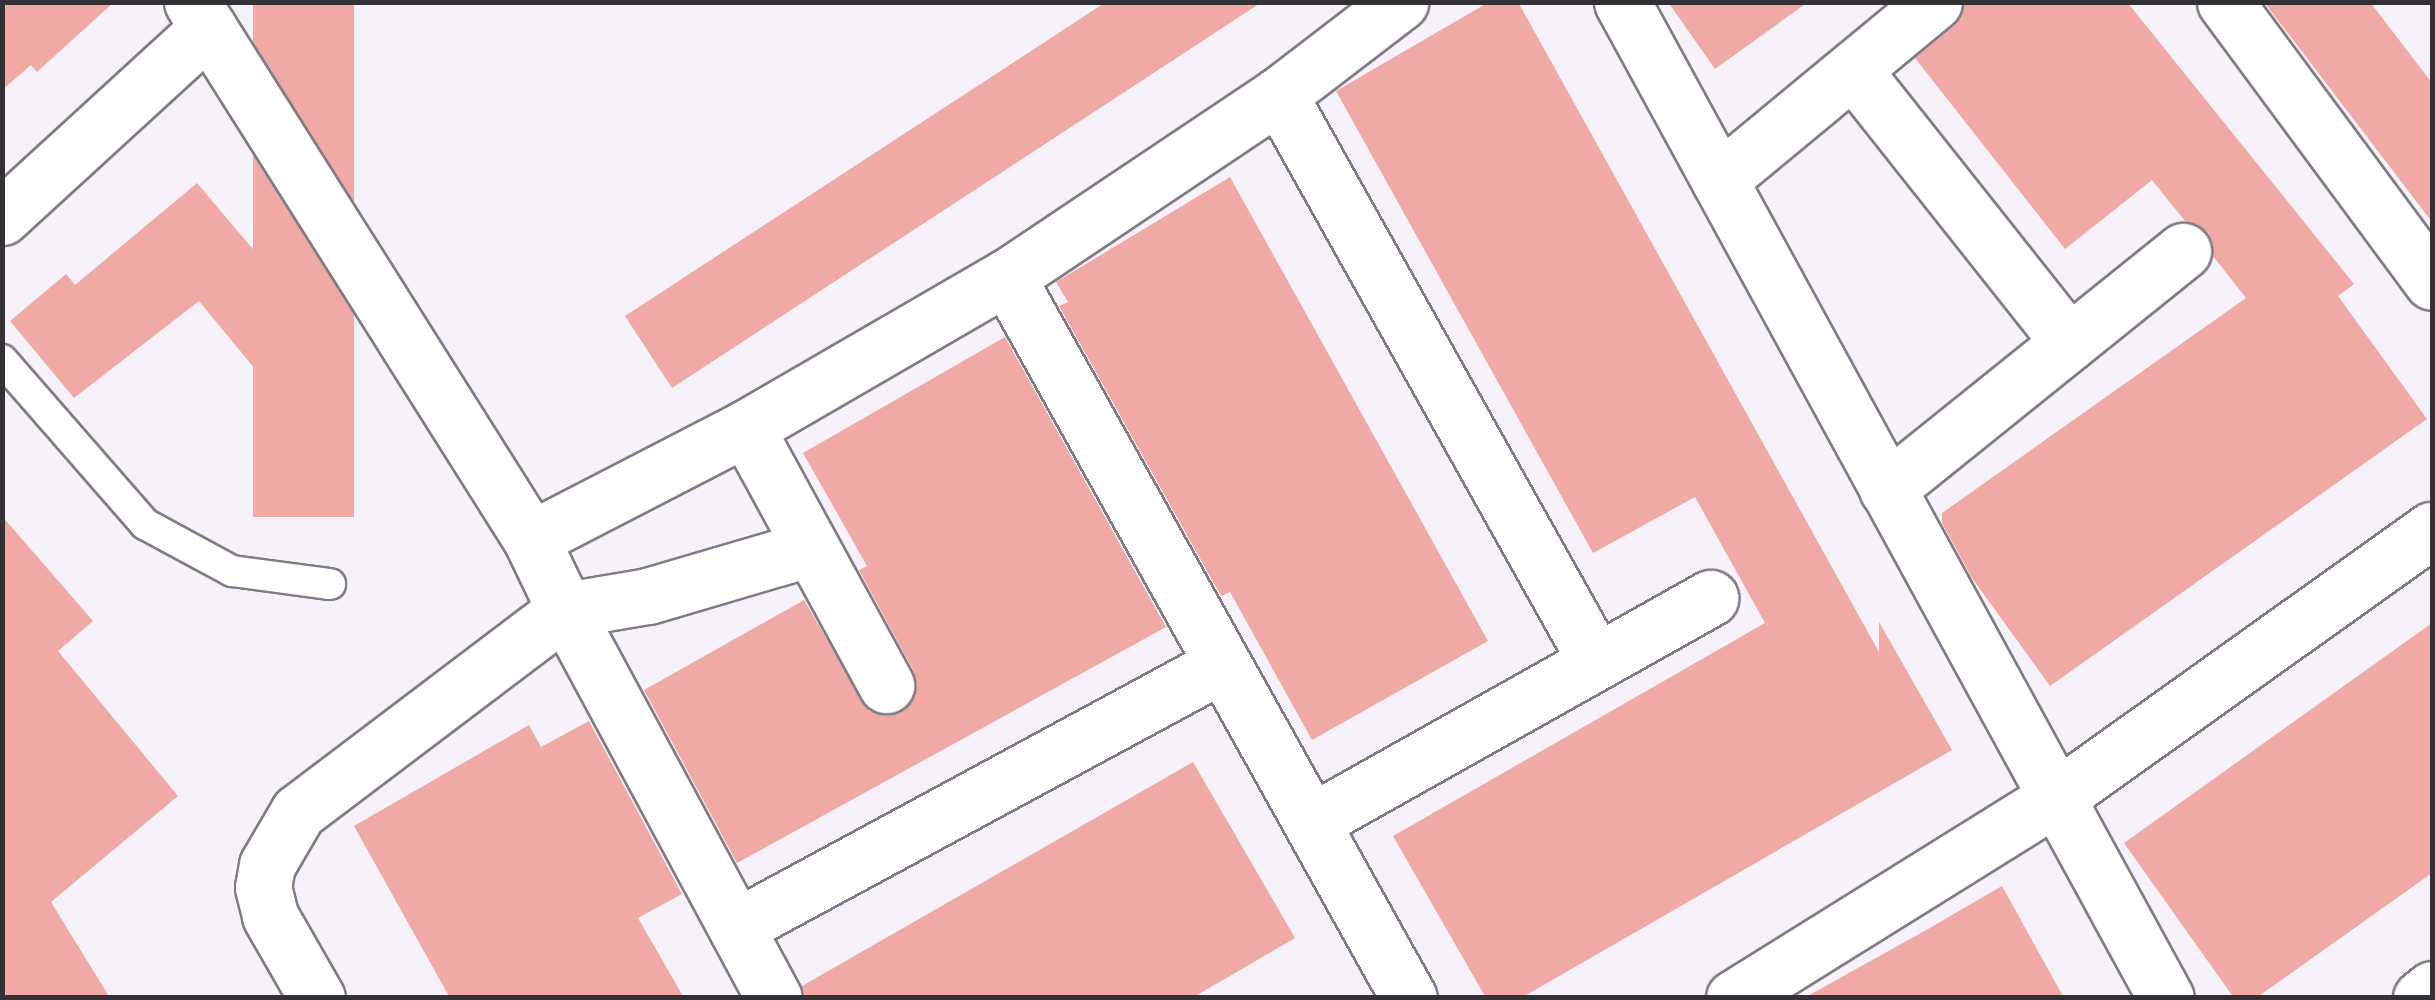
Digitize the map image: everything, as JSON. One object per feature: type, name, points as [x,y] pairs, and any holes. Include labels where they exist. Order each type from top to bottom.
[{"type":"street","points":[[531,539],[746,428],[1007,276],[1279,95],[1400,2]]},
{"type":"street","points":[[1622,2],[2166,998]]},
{"type":"street","points":[[1719,180],[1934,2]]},
{"type":"street","points":[[2225,2],[2432,282]]},
{"type":"street","points":[[2,218],[200,15],[531,539],[565,610],[774,998]]},
{"type":"street","points":[[1853,70],[2070,342]]},
{"type":"street","points":[[1279,95],[1596,661]]},
{"type":"street","points":[[1887,489],[2183,252]]},
{"type":"street","points":[[1007,276],[1310,822],[1387,990]]},
{"type":"street","points":[[746,428],[886,684]]},
{"type":"street","points":[[1742,996],[2057,797],[2432,530]]},
{"type":"street","points":[[317,998],[270,916],[263,887],[267,864],[298,812],[565,610],[648,596],[812,548]]},
{"type":"street","points":[[1310,822],[1710,598]]},
{"type":"street","points":[[736,927],[1223,664]]},
{"type":"street","points":[[2421,998],[2432,989]]},
{"type":"lane","points":[[2,360],[145,524],[232,571],[330,584]]},
{"type":"building","points":[[2,2],[114,2],[37,72],[31,65],[2,90]]},
{"type":"building","points":[[253,2],[354,2],[354,517],[253,517]]},
{"type":"building","points":[[1106,2],[1262,2],[672,388],[625,316]]},
{"type":"building","points":[[1489,2],[1518,2],[1879,652],[1879,622],[1952,750],[1521,998],[1486,998],[1393,836],[1765,623],[1695,497],[1593,553],[1336,91]]},
{"type":"building","points":[[1668,2],[1808,2],[1715,69]]},
{"type":"building","points":[[1964,2],[2127,2],[2354,284],[2338,296],[2427,419],[2050,686],[1972,578],[1942,523],[1942,513],[2246,298],[2213,256],[2208,232],[2185,221],[2152,180],[2065,249],[1915,58],[1955,25]]},
{"type":"building","points":[[2264,2],[2370,2],[2432,83],[2432,222]]},
{"type":"building","points":[[1230,177],[1488,641],[1312,740],[1230,592],[1221,596],[1059,306],[1068,302],[1056,282]]},
{"type":"building","points":[[197,183],[268,267],[276,261],[320,315],[255,369],[199,301],[74,398],[10,321],[66,274],[75,285]]},
{"type":"building","points":[[1005,337],[1166,627],[737,863],[644,690],[804,600],[869,711],[886,716],[902,712],[912,702],[917,687],[913,670],[859,570],[867,566],[803,453]]},
{"type":"building","points":[[2,516],[93,621],[58,651],[178,796],[51,902],[110,998],[2,998]]},
{"type":"building","points":[[2432,623],[2432,873],[2256,998],[2234,998],[2124,843]]},
{"type":"building","points":[[589,721],[682,894],[638,918],[684,998],[450,998],[354,826],[529,725],[541,747]]},
{"type":"building","points":[[1193,762],[1295,938],[1192,998],[805,998],[802,986]]},
{"type":"building","points":[[2002,886],[2064,998],[1804,998],[1928,929]]}]
